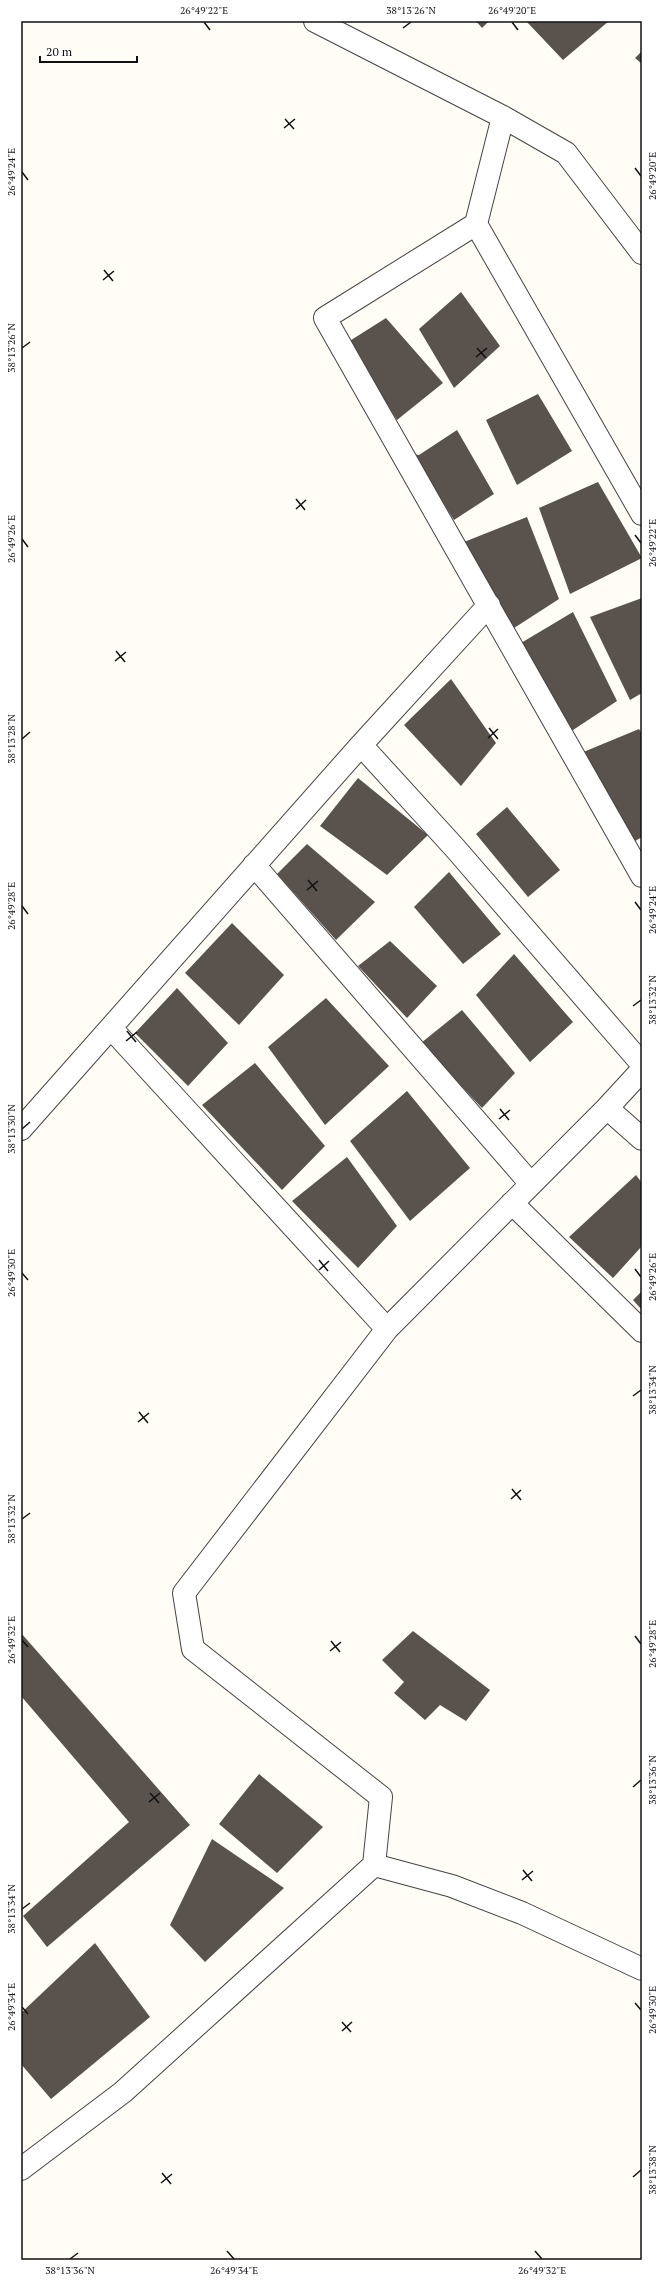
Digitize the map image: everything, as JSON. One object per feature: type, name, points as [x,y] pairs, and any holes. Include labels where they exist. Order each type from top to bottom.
[{"type":"street","points":[[315,21],[503,117],[566,153],[642,253]]},
{"type":"street","points":[[503,117],[476,224],[325,318],[642,876]]},
{"type":"street","points":[[476,224],[642,514]]},
{"type":"street","points":[[21,1129],[361,745],[489,605]]},
{"type":"street","points":[[361,745],[454,847],[642,1064]]},
{"type":"street","points":[[254,865],[531,1184]]},
{"type":"street","points":[[111,1028],[387,1328]]},
{"type":"street","points":[[21,2169],[123,2092],[374,1865],[381,1797],[193,1649],[184,1593],[387,1328],[607,1108],[642,1070]]},
{"type":"street","points":[[607,1108],[642,1139]]},
{"type":"street","points":[[512,1203],[642,1331]]},
{"type":"street","points":[[374,1865],[452,1886],[522,1913],[642,1969]]},
{"type":"building","points":[[476,21],[489,21],[482,28]]},
{"type":"building","points":[[526,21],[609,21],[563,60]]},
{"type":"building","points":[[642,51],[642,64],[635,58]]},
{"type":"building","points":[[461,292],[500,346],[454,388],[419,329]]},
{"type":"building","points":[[386,318],[443,383],[397,420],[348,342]]},
{"type":"building","points":[[538,394],[572,451],[517,485],[486,420]]},
{"type":"building","points":[[457,430],[494,494],[454,520],[412,454],[419,455]]},
{"type":"building","points":[[598,482],[642,558],[570,594],[539,508]]},
{"type":"building","points":[[527,517],[559,599],[511,630],[464,542]]},
{"type":"building","points":[[642,598],[642,693],[630,700],[590,617]]},
{"type":"building","points":[[573,612],[617,701],[570,732],[521,643]]},
{"type":"building","points":[[451,679],[496,743],[461,786],[404,725]]},
{"type":"building","points":[[639,729],[642,734],[642,837],[630,844],[581,753]]},
{"type":"building","points":[[358,778],[428,835],[387,875],[320,826]]},
{"type":"building","points":[[507,807],[560,870],[528,897],[476,834]]},
{"type":"building","points":[[307,844],[375,902],[336,940],[277,874]]},
{"type":"building","points":[[449,872],[501,934],[463,964],[414,907]]},
{"type":"building","points":[[232,923],[284,975],[239,1025],[185,973]]},
{"type":"building","points":[[390,941],[437,986],[407,1018],[358,966]]},
{"type":"building","points":[[514,954],[573,1022],[530,1062],[476,995]]},
{"type":"building","points":[[177,988],[228,1043],[188,1086],[135,1033]]},
{"type":"building","points":[[326,998],[389,1066],[325,1125],[268,1047]]},
{"type":"building","points":[[462,1010],[515,1073],[482,1108],[421,1043]]},
{"type":"building","points":[[255,1063],[325,1146],[282,1190],[202,1105]]},
{"type":"building","points":[[407,1091],[470,1168],[410,1221],[350,1141]]},
{"type":"building","points":[[347,1157],[397,1226],[358,1268],[292,1201]]},
{"type":"building","points":[[636,1175],[642,1183],[642,1246],[613,1278],[569,1237]]},
{"type":"building","points":[[642,1291],[642,1310],[633,1300]]},
{"type":"building","points":[[413,1631],[490,1690],[466,1721],[440,1705],[425,1720],[394,1693],[404,1682],[382,1660]]},
{"type":"building","points":[[21,1633],[190,1825],[47,1947],[23,1916],[129,1822],[21,1696]]},
{"type":"building","points":[[259,1774],[323,1827],[277,1873],[219,1824]]},
{"type":"building","points":[[212,1839],[284,1888],[205,1962],[170,1925]]},
{"type":"building","points":[[95,1943],[150,2017],[51,2099],[21,2064],[21,2013]]}]
